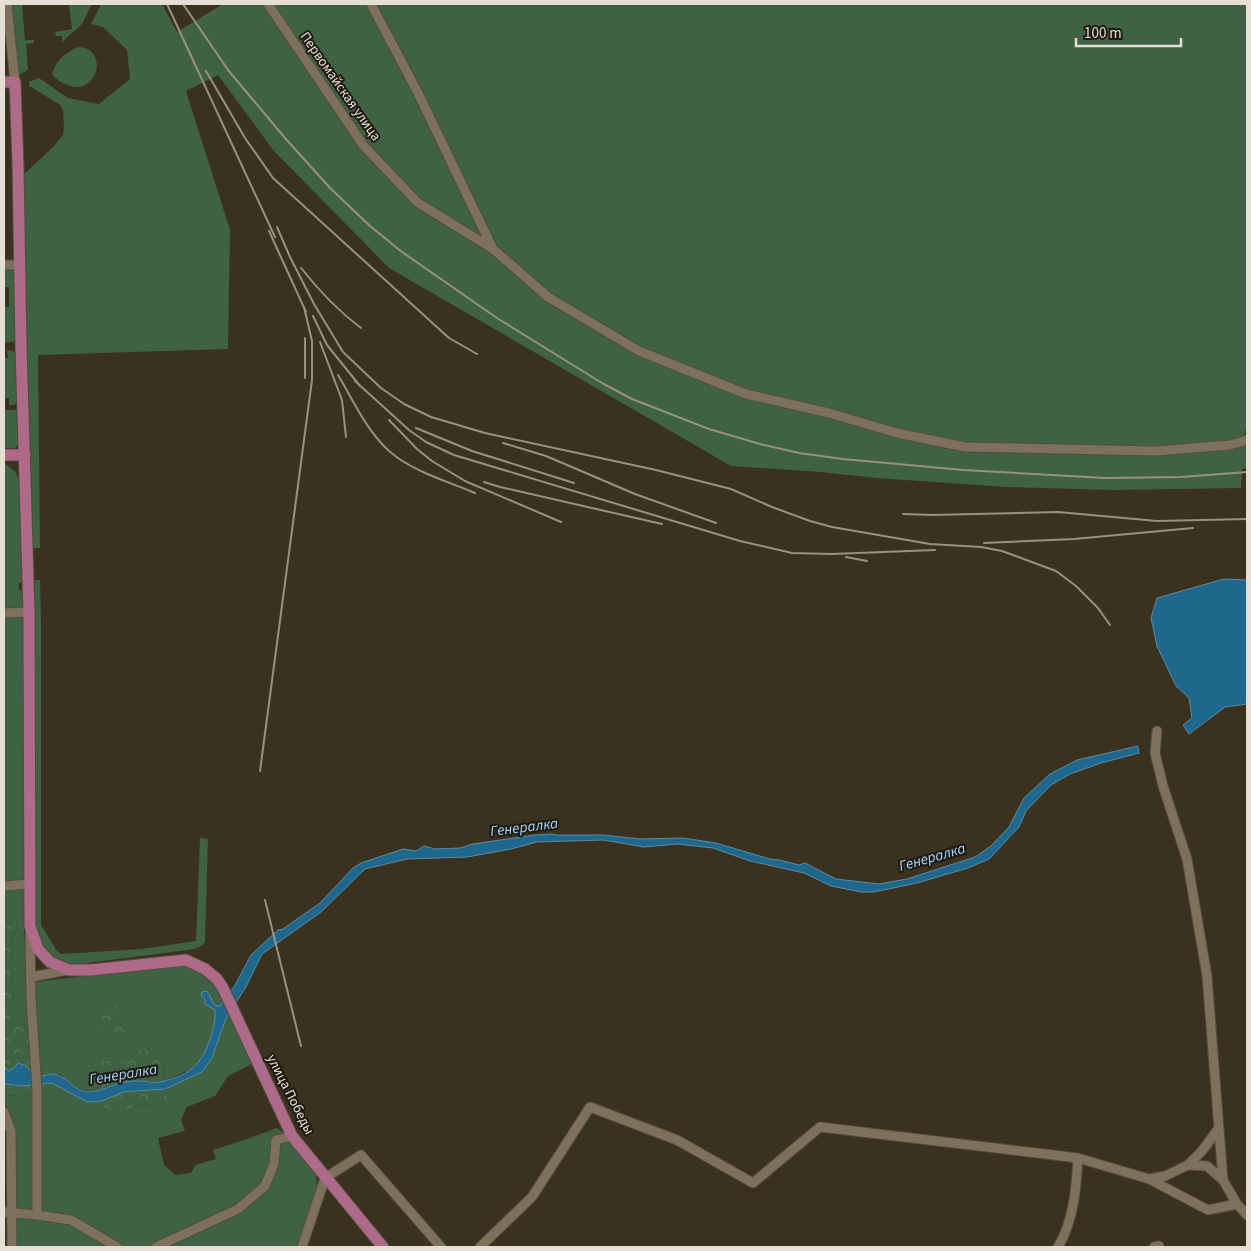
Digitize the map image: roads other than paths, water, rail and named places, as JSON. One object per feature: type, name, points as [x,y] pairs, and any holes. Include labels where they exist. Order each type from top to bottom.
[{"type":"main road","points":[[9,82],[20,266],[30,612],[30,926],[38,949],[50,962],[68,970]]},
{"type":"main road","points":[[4,455],[25,455]]},
{"type":"main road","name":"улица Победы","points":[[68,970],[91,970],[186,960],[205,968],[217,979],[223,988],[292,1136],[383,1247]]},
{"type":"street","points":[[7,4],[9,82]]},
{"type":"street","name":"Первомайская улица","points":[[268,4],[363,145],[417,202],[493,249]]},
{"type":"street","points":[[372,4],[418,93],[493,249],[548,297],[638,351],[746,394],[829,412],[897,433],[965,447],[1156,451],[1230,445],[1247,440]]},
{"type":"street","points":[[4,265],[20,266]]},
{"type":"street","points":[[4,613],[30,612]]},
{"type":"street","points":[[1157,731],[1155,753],[1163,786],[1187,859],[1207,976],[1223,1180]]},
{"type":"street","points":[[4,886],[30,884]]},
{"type":"street","points":[[30,926],[31,999],[36,1067],[37,1214]]},
{"type":"street","points":[[31,977],[68,970]]},
{"type":"street","points":[[480,1247],[532,1197],[590,1107],[678,1140],[753,1183],[820,1127],[1078,1158],[1149,1179],[1208,1210],[1237,1204]]},
{"type":"street","points":[[4,1112],[11,1131],[8,1212],[12,1247]]},
{"type":"street","points":[[1149,1179],[1165,1176],[1188,1165],[1202,1151],[1218,1129]]},
{"type":"street","points":[[156,1247],[238,1209],[265,1186],[274,1164],[276,1140],[292,1136]]},
{"type":"street","points":[[302,1247],[326,1178],[360,1155],[440,1247]]},
{"type":"street","points":[[1058,1247],[1065,1236],[1075,1201],[1078,1158]]},
{"type":"street","points":[[1188,1165],[1208,1166],[1223,1180],[1237,1204],[1247,1215]]},
{"type":"street","points":[[8,1212],[37,1214],[71,1220],[117,1247]]},
{"type":"water","points":[[1224,579],[1247,580],[1247,704],[1225,707],[1189,734],[1183,725],[1192,718],[1189,698],[1176,686],[1157,646],[1151,618],[1157,598]]},
{"type":"water","name":"Генералка","points":[[1138,746],[1139,753],[1070,774],[1051,785],[1026,811],[1019,827],[989,859],[968,868],[917,883],[874,892],[861,892],[831,886],[804,873],[750,861],[713,848],[678,844],[644,847],[603,840],[537,842],[467,857],[407,859],[365,869],[321,912],[262,954],[246,987],[226,1018],[212,1058],[202,1072],[165,1089],[123,1092],[102,1101],[87,1102],[52,1083],[21,1086],[4,1082],[4,1066],[8,1071],[18,1063],[26,1066],[31,1072],[44,1076],[51,1074],[62,1077],[82,1091],[88,1092],[98,1091],[120,1083],[141,1081],[158,1083],[180,1076],[195,1066],[200,1060],[205,1052],[215,1022],[215,1010],[205,1004],[205,1000],[201,995],[202,992],[207,991],[215,1006],[220,1006],[234,987],[251,955],[278,930],[283,929],[320,903],[353,868],[361,863],[403,849],[416,851],[424,846],[435,849],[460,848],[473,844],[552,834],[603,835],[640,839],[683,838],[716,843],[770,859],[799,865],[805,863],[836,879],[879,884],[907,879],[975,857],[991,846],[1009,827],[1024,798],[1050,774],[1077,760]]},
{"type":"railway","points":[[167,4],[275,237]]},
{"type":"railway","points":[[183,4],[228,70],[285,138],[331,189],[370,226],[402,252],[497,318],[602,383],[632,399],[709,429],[760,444],[799,453],[843,459],[963,470],[1105,478],[1181,477],[1247,472]]},
{"type":"railway","points":[[206,71],[245,138],[273,178],[449,338],[477,354]]},
{"type":"railway","points":[[277,227],[314,304],[343,352],[381,388],[404,404],[431,417],[485,433],[656,470],[731,489],[772,507],[832,527],[930,544],[981,547],[1002,551],[1056,571],[1076,586],[1098,608],[1110,625]]},
{"type":"railway","points":[[269,231],[306,312]]},
{"type":"railway","points":[[301,268],[329,300],[361,328]]},
{"type":"railway","points":[[260,771],[312,380],[312,341],[304,307]]},
{"type":"railway","points":[[313,316],[327,345],[360,386]]},
{"type":"railway","points":[[305,338],[305,378]]},
{"type":"railway","points":[[320,342],[342,400],[346,437]]},
{"type":"railway","points":[[338,375],[371,431],[388,450],[416,469],[475,493]]},
{"type":"railway","points":[[355,381],[409,430],[426,442],[454,455],[740,541],[792,553],[832,554],[935,550]]},
{"type":"railway","points":[[389,420],[417,449],[432,461],[465,481],[561,522]]},
{"type":"railway","points":[[416,428],[472,451],[574,483]]},
{"type":"railway","points":[[503,443],[546,456],[635,494],[716,523]]},
{"type":"railway","points":[[484,482],[662,524]]},
{"type":"railway","points":[[903,514],[1058,512],[1157,521],[1247,519]]},
{"type":"railway","points":[[984,543],[1074,539],[1193,528]]},
{"type":"railway","points":[[846,557],[867,561]]},
{"type":"railway","points":[[265,900],[301,1046]]}]
